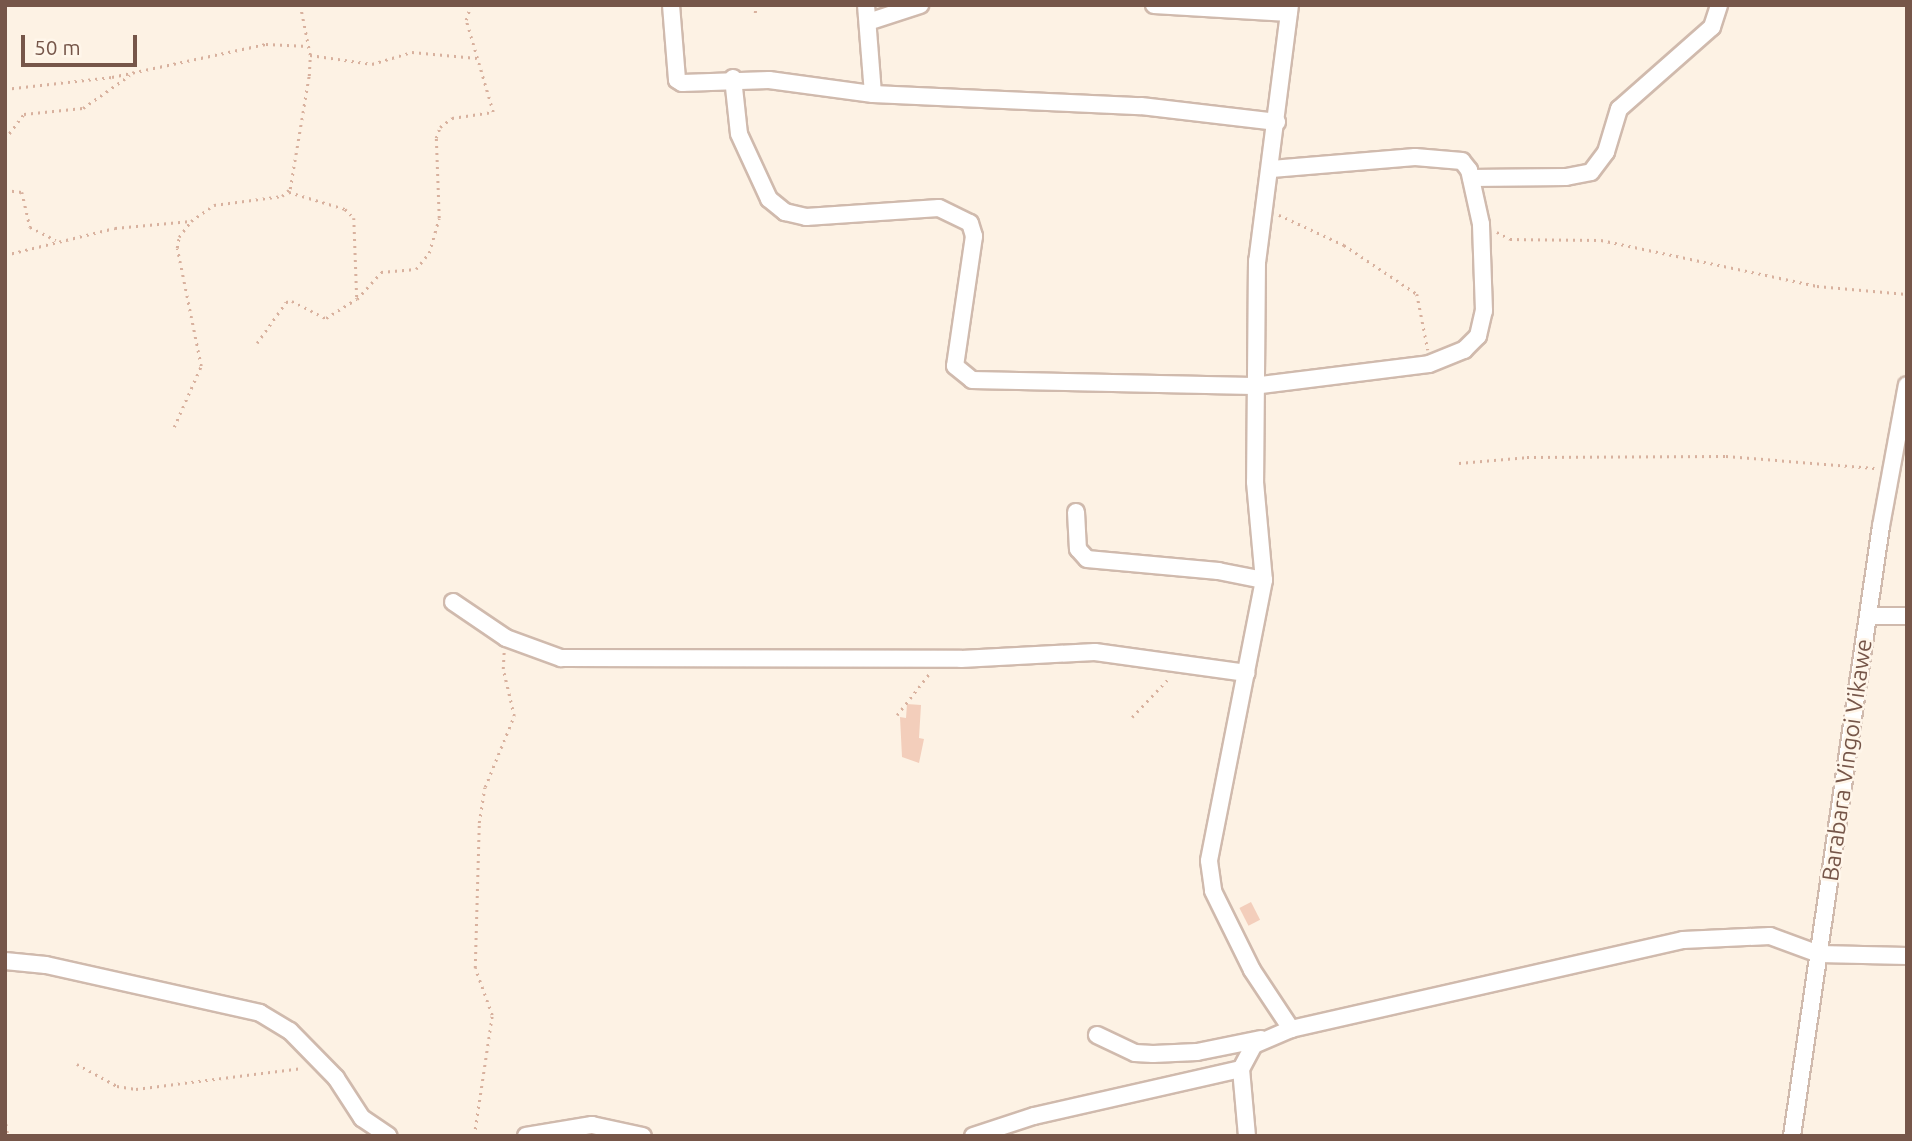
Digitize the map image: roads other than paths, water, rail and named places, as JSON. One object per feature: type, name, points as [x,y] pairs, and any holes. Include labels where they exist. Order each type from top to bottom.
[{"type":"street","points":[[671,5],[677,80],[685,84],[733,78],[873,94],[1141,106],[1277,122]]},
{"type":"street","points":[[873,94],[867,13],[920,5]]},
{"type":"street","points":[[1154,5],[1290,9],[1272,169],[1261,210],[1254,386],[1255,482],[1264,580],[1209,861],[1211,882],[1252,970],[1291,1029]]},
{"type":"street","points":[[1471,178],[1566,177],[1591,172],[1606,152],[1619,109],[1712,27],[1719,5]]},
{"type":"street","points":[[733,78],[739,134],[769,199],[785,212],[806,218],[939,208],[970,223],[974,236],[955,366],[963,377],[1254,386],[1429,364],[1464,350],[1482,326],[1481,224],[1471,178],[1462,162],[1442,157],[1272,169]]},
{"type":"street","name":"Barabara Vingoi Vikawe","points":[[1792,1136],[1868,616],[1907,386]]},
{"type":"street","points":[[1076,512],[1078,549],[1087,559],[1264,580]]},
{"type":"street","points":[[453,602],[506,638],[535,652],[572,658],[946,658],[1094,652],[1247,673]]},
{"type":"street","points":[[1868,616],[1907,616]]},
{"type":"street","points":[[1097,1035],[1135,1053],[1197,1052],[1683,940],[1770,936],[1800,943],[1819,954],[1907,956]]},
{"type":"street","points":[[5,961],[46,965],[260,1013],[290,1031],[324,1065],[362,1118],[389,1136]]},
{"type":"street","points":[[1247,1136],[1241,1069],[1249,1051],[1264,1038]]},
{"type":"street","points":[[973,1136],[1047,1113],[1241,1069]]},
{"type":"street","points":[[526,1136],[592,1125],[643,1136]]}]
